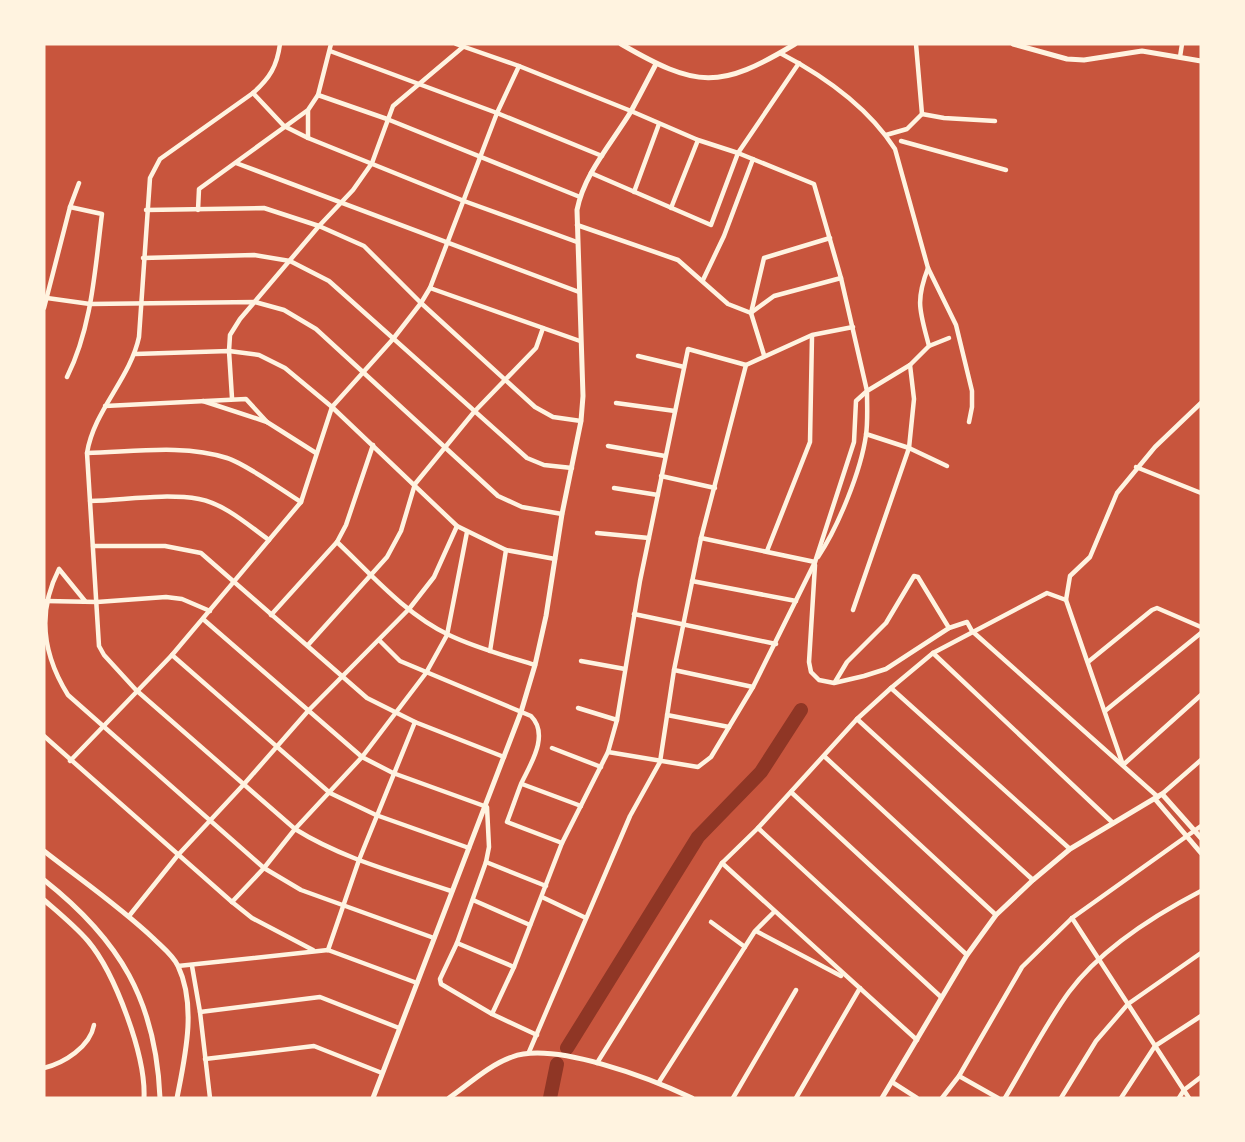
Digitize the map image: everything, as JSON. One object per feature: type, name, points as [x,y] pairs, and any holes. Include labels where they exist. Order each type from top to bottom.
[{"type":"street","points":[[280,44],[278,60],[272,74],[253,93],[160,159],[150,178],[135,354],[104,406],[90,436],[88,453],[99,646],[103,655],[136,690],[295,829],[318,843],[359,860],[451,891]]},
{"type":"street","points":[[198,210],[199,189],[308,110],[318,95],[331,44]]},
{"type":"street","points":[[456,44],[519,66],[698,140],[814,184],[841,278],[867,391],[866,434],[861,460],[832,537],[815,562],[809,662],[811,672],[819,680],[834,683],[886,669],[949,628],[967,622],[972,631],[1201,838]]},
{"type":"street","points":[[473,50],[476,44]]},
{"type":"street","points":[[621,44],[656,64],[693,78],[732,75],[795,44]]},
{"type":"street","points":[[895,149],[907,129],[922,114],[916,44]]},
{"type":"street","points":[[1013,44],[1076,60],[1142,51],[1201,61]]},
{"type":"street","points":[[1180,57],[1182,44]]},
{"type":"street","points":[[232,398],[230,335],[319,226],[343,202],[372,163],[393,106],[463,47]]},
{"type":"street","points":[[330,51],[497,113],[602,156]]},
{"type":"street","points":[[780,53],[799,63],[860,107],[895,149],[928,268],[957,325],[972,391],[969,422]]},
{"type":"street","points":[[591,173],[711,225],[738,153],[799,63]]},
{"type":"street","points":[[373,1098],[451,891],[487,807],[535,665],[581,421],[583,396],[576,225],[580,197],[591,173],[631,111],[656,64]]},
{"type":"street","points":[[70,761],[172,654],[301,502],[332,407],[393,339],[421,303],[429,288],[497,113],[519,66]]},
{"type":"street","points":[[253,93],[284,126],[308,138],[464,201],[577,242]]},
{"type":"street","points":[[318,95],[387,119],[580,197]]},
{"type":"street","points":[[308,110],[308,138]]},
{"type":"street","points":[[922,114],[995,121]]},
{"type":"street","points":[[634,192],[659,124]]},
{"type":"street","points":[[886,135],[907,129]]},
{"type":"street","points":[[671,208],[698,140]]},
{"type":"street","points":[[901,141],[1006,170]]},
{"type":"street","points":[[703,280],[724,236],[753,159]]},
{"type":"street","points":[[236,163],[579,292]]},
{"type":"street","points":[[44,308],[79,183]]},
{"type":"street","points":[[67,377],[79,353],[90,304],[102,214],[71,207]]},
{"type":"street","points":[[146,211],[264,208],[319,226],[364,246],[421,303],[535,407],[552,417],[581,421]]},
{"type":"street","points":[[576,225],[678,260],[728,304],[751,313]]},
{"type":"street","points":[[764,355],[751,313],[764,258],[830,238]]},
{"type":"street","points":[[143,258],[254,256],[290,261],[329,281],[527,458],[544,465],[572,468]]},
{"type":"street","points":[[928,268],[919,291],[920,310],[929,346]]},
{"type":"street","points":[[751,313],[774,296],[841,278]]},
{"type":"street","points":[[429,288],[580,341]]},
{"type":"street","points":[[47,298],[90,304],[141,305],[255,302],[284,310],[316,330],[498,496],[522,507],[562,514]]},
{"type":"street","points":[[492,1014],[514,967],[562,843],[608,752],[617,720],[634,614],[688,349],[746,365],[812,335],[853,327]]},
{"type":"street","points":[[308,645],[387,557],[401,531],[415,484],[474,412],[536,348],[543,328]]},
{"type":"street","points":[[767,551],[810,442],[812,335]]},
{"type":"street","points":[[608,752],[698,767],[711,757],[776,644],[815,562],[854,442],[856,401],[867,391],[910,365],[929,346],[949,338]]},
{"type":"street","points":[[135,354],[229,351],[259,355],[285,368],[332,407],[457,526],[506,550],[555,559]]},
{"type":"street","points":[[638,356],[684,367]]},
{"type":"street","points":[[528,1052],[630,816],[660,762],[674,670],[701,538],[746,365]]},
{"type":"street","points":[[853,610],[909,448],[914,399],[910,365]]},
{"type":"street","points":[[104,406],[246,399],[267,422]]},
{"type":"street","points":[[199,400],[267,422],[316,453]]},
{"type":"street","points":[[616,403],[674,411]]},
{"type":"street","points":[[1123,765],[1066,600],[1070,576],[1090,557],[1117,493],[1136,467],[1201,403]]},
{"type":"street","points":[[866,434],[909,448],[947,466]]},
{"type":"street","points":[[854,442],[863,447]]},
{"type":"street","points":[[271,615],[337,542],[346,525],[373,445]]},
{"type":"street","points":[[608,446],[665,456]]},
{"type":"street","points":[[88,453],[169,450],[229,458],[301,502]]},
{"type":"street","points":[[1136,467],[1201,493]]},
{"type":"street","points":[[661,476],[715,488]]},
{"type":"street","points":[[614,488],[658,495]]},
{"type":"street","points":[[90,501],[200,499],[228,511],[269,541]]},
{"type":"street","points":[[129,916],[178,855],[308,711],[409,609],[434,577],[457,526]]},
{"type":"street","points":[[232,902],[362,757],[426,673],[447,635],[467,532]]},
{"type":"street","points":[[597,533],[649,538]]},
{"type":"street","points":[[701,538],[815,562]]},
{"type":"street","points":[[337,542],[409,609],[447,635],[535,665]]},
{"type":"street","points":[[93,546],[182,548],[201,553],[367,698],[396,714],[505,758]]},
{"type":"street","points":[[490,651],[506,550]]},
{"type":"street","points":[[85,601],[59,569],[44,612],[54,672],[68,695],[264,868],[300,890],[434,938]]},
{"type":"street","points":[[834,683],[847,662],[886,623],[914,576],[918,577],[949,628]]},
{"type":"street","points":[[692,581],[796,601]]},
{"type":"street","points":[[596,1064],[722,863],[758,828],[857,719],[933,653],[1047,593],[1066,600]]},
{"type":"street","points":[[46,601],[97,602],[166,597],[183,599],[210,611]]},
{"type":"street","points":[[1088,662],[1157,608],[1201,628]]},
{"type":"street","points":[[634,614],[776,644]]},
{"type":"street","points":[[202,619],[362,757],[393,773],[487,807]]},
{"type":"street","points":[[1105,711],[1201,633]]},
{"type":"street","points":[[379,640],[400,661],[531,716],[538,723],[535,756],[507,822],[562,843]]},
{"type":"street","points":[[933,653],[1114,824]]},
{"type":"street","points":[[172,654],[330,793],[376,815],[469,848]]},
{"type":"street","points":[[581,662],[625,668]]},
{"type":"street","points":[[674,670],[753,687]]},
{"type":"street","points":[[891,688],[1070,849]]},
{"type":"street","points":[[1123,765],[1201,695]]},
{"type":"street","points":[[578,708],[617,720]]},
{"type":"street","points":[[667,715],[729,727]]},
{"type":"street","points":[[857,719],[1032,880]]},
{"type":"street","points":[[328,950],[376,815],[415,722]]},
{"type":"street","points":[[44,736],[252,918],[313,950]]},
{"type":"street","points":[[552,748],[601,767]]},
{"type":"street","points":[[824,756],[996,915]]},
{"type":"street","points":[[882,1098],[967,955],[996,915],[1032,880],[1070,849],[1158,797],[1201,760]]},
{"type":"street","points":[[522,784],[581,806]]},
{"type":"street","points":[[791,792],[967,955]]},
{"type":"street","points":[[1158,797],[1201,853]]},
{"type":"street","points":[[487,807],[489,847],[486,862],[457,943],[440,979],[444,988],[454,994],[537,1035]]},
{"type":"street","points":[[942,1098],[959,1076],[1022,967],[1072,918],[1201,826]]},
{"type":"street","points":[[758,828],[942,997]]},
{"type":"street","points":[[44,851],[129,916],[171,955],[178,966],[188,1021],[177,1098]]},
{"type":"street","points":[[486,862],[546,886]]},
{"type":"street","points":[[722,863],[917,1040]]},
{"type":"street","points":[[44,880],[88,917],[129,975],[148,1016],[159,1074],[160,1098]]},
{"type":"street","points":[[1005,1098],[1069,992],[1099,958],[1172,906],[1201,891]]},
{"type":"street","points":[[542,897],[586,918]]},
{"type":"street","points":[[44,900],[87,940],[111,975],[143,1070],[144,1098]]},
{"type":"street","points":[[473,900],[530,925]]},
{"type":"street","points":[[659,1082],[755,931],[774,912]]},
{"type":"street","points":[[1072,918],[1189,1098]]},
{"type":"street","points":[[711,922],[745,947]]},
{"type":"street","points":[[755,931],[848,979]]},
{"type":"street","points":[[457,943],[514,967]]},
{"type":"street","points":[[178,966],[328,950],[416,983]]},
{"type":"street","points":[[1061,1098],[1096,1041],[1128,1004],[1201,953]]},
{"type":"street","points":[[192,966],[210,1098]]},
{"type":"street","points":[[796,1098],[860,988]]},
{"type":"street","points":[[733,1098],[796,990]]},
{"type":"street","points":[[200,1012],[320,997],[399,1028]]},
{"type":"street","points":[[1121,1098],[1155,1046],[1201,1016]]},
{"type":"street","points":[[44,1068],[77,1052],[92,1033],[94,1025]]},
{"type":"street","points":[[205,1059],[314,1046],[382,1073]]},
{"type":"street","points":[[449,1098],[498,1063],[528,1052],[551,1052],[659,1082],[692,1098]]},
{"type":"street","points":[[959,1076],[998,1098]]},
{"type":"street","points":[[1179,1098],[1184,1090],[1201,1077]]},
{"type":"street","points":[[892,1082],[917,1098]]},
{"type":"waterway","points":[[567,1048],[698,837],[761,772],[801,710]]},
{"type":"waterway","points":[[550,1098],[557,1064]]}]
